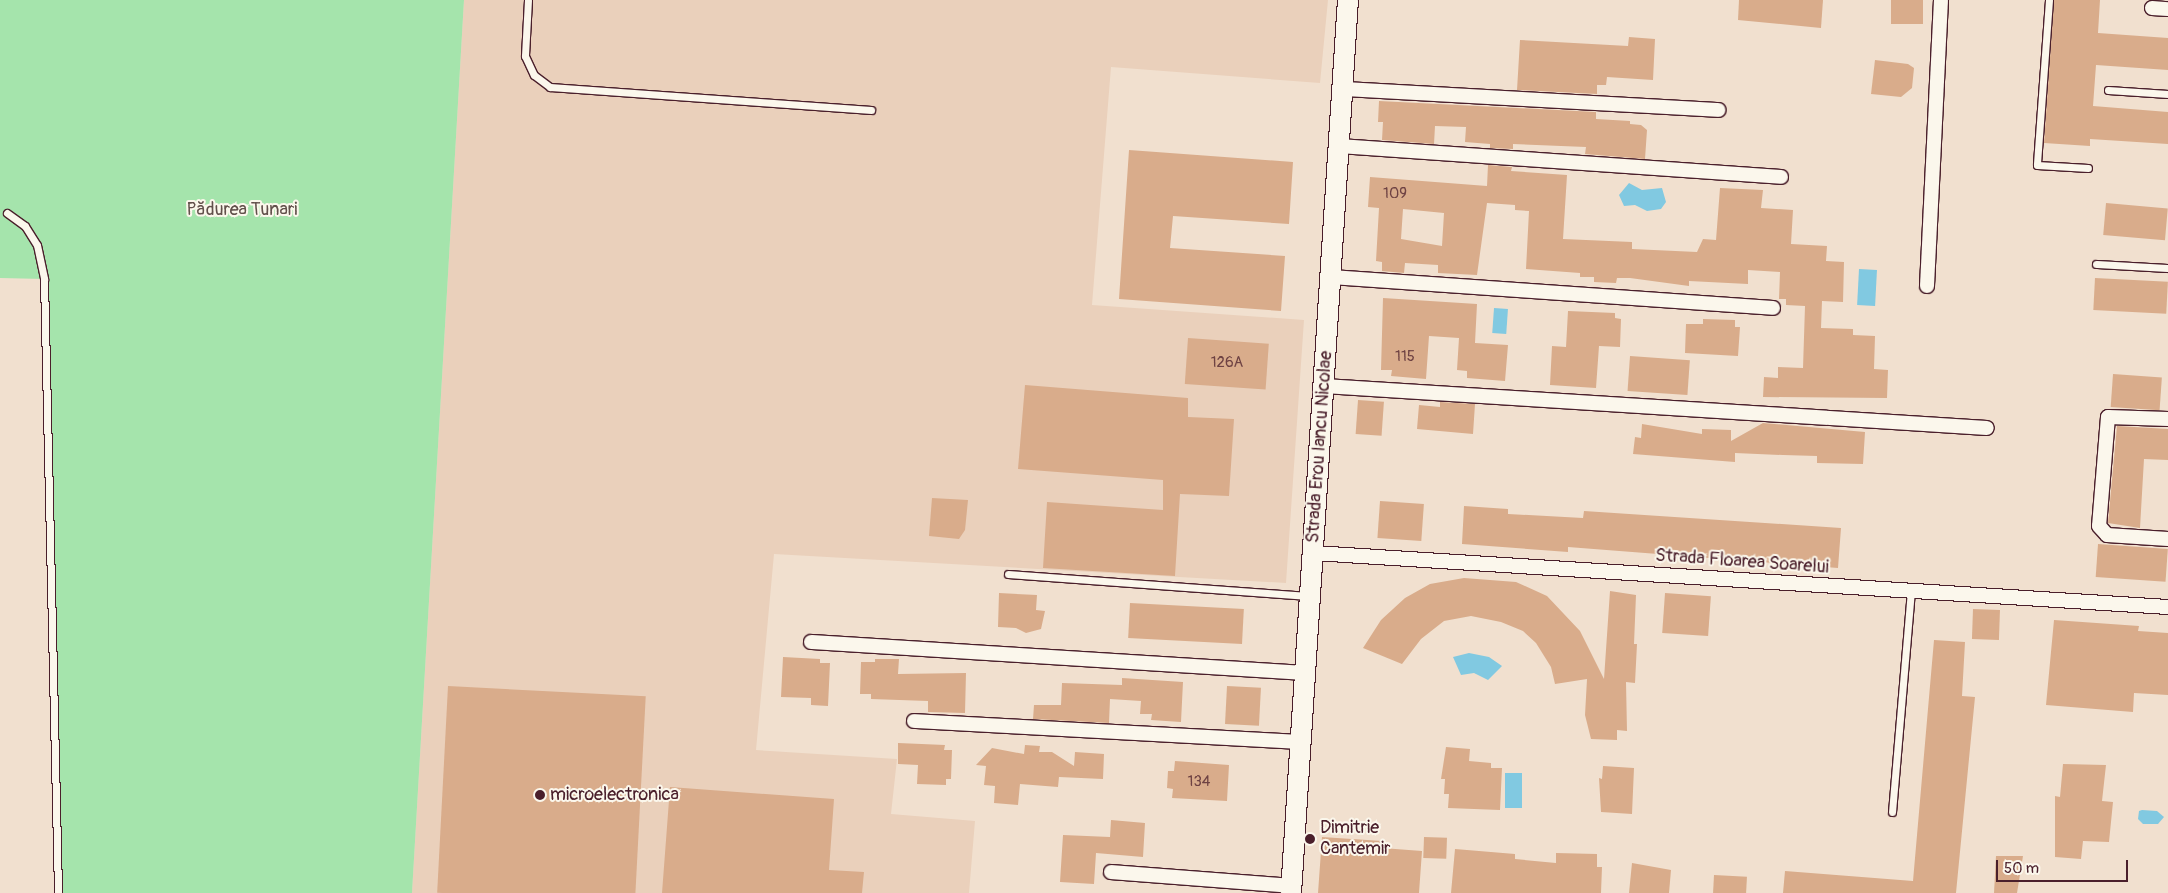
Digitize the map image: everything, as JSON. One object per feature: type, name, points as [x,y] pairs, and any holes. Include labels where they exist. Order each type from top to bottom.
[{"type":"street","name":"Strada Erou Iancu Nicolae","points":[[1292,889],[1348,0]]},
{"type":"street","points":[[1926,286],[1941,0]]},
{"type":"street","points":[[2152,8],[2168,9]]},
{"type":"street","points":[[1343,89],[1718,110]]},
{"type":"street","points":[[1339,146],[1781,178]]},
{"type":"street","points":[[1331,277],[1773,308]]},
{"type":"street","points":[[1324,386],[1987,428]]},
{"type":"street","points":[[2168,419],[2108,417],[2099,526],[2107,534],[2168,539]]},
{"type":"street","name":"Strada Floarea Soarelui","points":[[1314,553],[2168,608]]},
{"type":"street","points":[[811,642],[1306,673]]},
{"type":"street","points":[[914,721],[1302,742]]},
{"type":"street","points":[[1111,872],[1292,889]]},
{"type":"lane","points":[[528,0],[525,56],[534,75],[550,87],[871,110]]},
{"type":"lane","points":[[2049,0],[2037,165],[2088,168]]},
{"type":"lane","points":[[2108,90],[2168,94]]},
{"type":"lane","points":[[7,213],[25,226],[36,245],[44,279],[58,893]]},
{"type":"lane","points":[[2096,264],[2168,268]]},
{"type":"lane","points":[[1008,574],[1311,596]]},
{"type":"lane","points":[[1892,812],[1910,591]]},
{"type":"shaded area","points":[[464,0],[1328,0],[1320,83],[1111,67],[1092,305],[1304,320],[1286,583],[774,554],[756,750],[897,759],[891,814],[975,821],[969,893],[412,893]]},
{"type":"green space","name":"Pădurea Tunari","points":[[0,0],[464,0],[412,893],[58,893],[44,279],[0,278]]},
{"type":"water","points":[[1629,183],[1642,190],[1662,188],[1666,202],[1661,209],[1647,211],[1635,205],[1624,206],[1619,195]]},
{"type":"water","points":[[1859,269],[1877,270],[1875,306],[1857,305]]},
{"type":"water","points":[[1494,308],[1508,309],[1506,334],[1492,333]]},
{"type":"water","points":[[1469,653],[1489,657],[1502,666],[1488,680],[1474,673],[1461,675],[1453,657]]},
{"type":"water","points":[[1505,773],[1522,773],[1522,808],[1505,808]]},
{"type":"water","points":[[2139,811],[2157,811],[2164,817],[2158,824],[2143,824],[2138,819]]},
{"type":"building","points":[[1739,0],[1823,0],[1821,28],[1738,20]]},
{"type":"building","points":[[1891,0],[1923,0],[1923,24],[1891,24]]},
{"type":"building","points":[[2054,0],[2100,0],[2098,33],[2168,38],[2168,70],[2096,65],[2093,106],[2168,112],[2168,144],[2090,139],[2090,146],[2044,143]]},
{"type":"building","points":[[1629,37],[1655,39],[1653,80],[1607,77],[1606,85],[1597,85],[1597,94],[1517,90],[1520,40],[1628,46]]},
{"type":"building","points":[[1875,60],[1908,64],[1914,68],[1912,88],[1901,97],[1871,94]]},
{"type":"building","points":[[1379,101],[1596,112],[1596,119],[1630,121],[1630,124],[1641,125],[1647,130],[1645,159],[1585,154],[1586,147],[1513,144],[1513,149],[1490,148],[1490,144],[1465,142],[1466,127],[1435,126],[1434,144],[1382,140],[1383,122],[1378,122]]},
{"type":"building","points":[[1129,150],[1293,162],[1289,224],[1173,216],[1170,248],[1285,256],[1281,311],[1119,299]]},
{"type":"building","points":[[1488,165],[1512,167],[1511,171],[1567,175],[1563,239],[1632,242],[1632,249],[1697,252],[1703,239],[1716,240],[1720,188],[1763,190],[1761,208],[1793,210],[1791,244],[1827,246],[1826,261],[1844,262],[1843,302],[1822,301],[1821,328],[1853,329],[1853,335],[1875,336],[1874,369],[1888,370],[1887,398],[1763,397],[1764,377],[1778,378],[1778,367],[1803,368],[1805,306],[1786,305],[1786,299],[1779,299],[1780,272],[1748,270],[1748,284],[1689,281],[1689,286],[1630,278],[1617,278],[1616,283],[1594,282],[1594,277],[1580,277],[1580,273],[1526,269],[1529,211],[1515,210],[1515,205],[1487,203],[1477,275],[1438,273],[1438,265],[1405,263],[1404,273],[1382,271],[1382,262],[1376,261],[1379,208],[1368,207],[1370,177],[1487,186]],"holes":[[[1403,209],[1444,213],[1442,246],[1401,239]]]},
{"type":"building","points":[[2106,203],[2168,208],[2165,240],[2103,235]]},
{"type":"building","points":[[2095,278],[2168,282],[2166,314],[2093,310]]},
{"type":"building","points":[[1383,298],[1477,304],[1475,343],[1508,345],[1505,381],[1467,378],[1467,371],[1457,370],[1459,338],[1429,336],[1426,379],[1391,376],[1392,370],[1381,370]]},
{"type":"building","points":[[1568,311],[1615,313],[1615,318],[1621,319],[1620,347],[1599,346],[1596,388],[1550,385],[1552,346],[1566,347]]},
{"type":"building","points":[[1703,319],[1735,320],[1735,327],[1740,327],[1738,356],[1685,353],[1686,324],[1703,324]]},
{"type":"building","points":[[1188,338],[1269,344],[1266,390],[1185,384]]},
{"type":"building","points":[[1630,356],[1690,360],[1687,395],[1628,391]]},
{"type":"building","points":[[2113,374],[2162,377],[2160,410],[2111,407]]},
{"type":"building","points":[[1025,385],[1188,398],[1188,417],[1234,419],[1229,496],[1180,494],[1175,576],[1043,568],[1047,502],[1163,510],[1163,480],[1018,469]]},
{"type":"building","points":[[1358,400],[1384,402],[1382,436],[1356,434]]},
{"type":"building","points":[[1440,402],[1475,404],[1473,434],[1417,429],[1419,405],[1440,407]]},
{"type":"building","points":[[1763,423],[1865,432],[1863,464],[1817,463],[1817,456],[1735,453],[1735,462],[1633,454],[1635,437],[1641,438],[1642,424],[1702,434],[1702,429],[1731,430],[1731,441]]},
{"type":"building","points":[[2117,426],[2168,429],[2168,460],[2144,459],[2140,528],[2108,523]]},
{"type":"building","points":[[932,498],[968,500],[965,530],[959,539],[929,536]]},
{"type":"building","points":[[1380,501],[1424,504],[1421,541],[1377,538]]},
{"type":"building","points":[[1464,506],[1508,509],[1508,514],[1583,518],[1584,511],[1841,528],[1838,568],[1568,547],[1568,552],[1462,544]]},
{"type":"building","points":[[2098,544],[2168,549],[2166,582],[2096,577]]},
{"type":"building","points":[[1464,578],[1516,582],[1547,596],[1580,631],[1604,679],[1610,591],[1636,595],[1634,644],[1637,644],[1635,683],[1626,682],[1627,731],[1617,730],[1617,740],[1591,739],[1585,715],[1587,679],[1555,684],[1551,667],[1536,643],[1523,631],[1501,622],[1471,616],[1444,621],[1421,639],[1402,664],[1363,648],[1381,620],[1405,598],[1430,584]]},
{"type":"building","points":[[999,593],[1037,595],[1036,610],[1045,611],[1041,629],[1026,633],[1016,628],[998,627]]},
{"type":"building","points":[[1665,593],[1711,596],[1708,636],[1662,633]]},
{"type":"building","points":[[1130,603],[1244,609],[1242,644],[1128,638]]},
{"type":"building","points":[[1973,609],[2000,610],[1999,640],[1972,639]]},
{"type":"building","points":[[2054,620],[2139,626],[2138,631],[2168,633],[2168,695],[2134,693],[2133,712],[2046,705]]},
{"type":"building","points":[[1934,640],[1965,642],[1962,696],[1975,697],[1956,893],[1783,893],[1785,871],[1913,881]]},
{"type":"building","points":[[783,657],[820,659],[820,663],[830,663],[828,706],[811,705],[811,698],[781,697]]},
{"type":"building","points":[[875,659],[899,659],[898,674],[966,673],[965,713],[928,712],[928,701],[871,699],[871,694],[860,694],[861,662],[875,662]]},
{"type":"building","points":[[1122,678],[1183,682],[1181,722],[1151,720],[1152,714],[1140,714],[1141,701],[1110,699],[1109,723],[1033,719],[1034,705],[1061,705],[1062,683],[1122,685]]},
{"type":"building","name":"microelectronica","points":[[448,686],[646,696],[635,893],[437,893]]},
{"type":"building","points":[[1227,686],[1261,688],[1259,726],[1225,724]]},
{"type":"building","points":[[898,743],[945,745],[944,750],[952,750],[951,779],[946,779],[946,785],[917,784],[918,765],[898,764]]},
{"type":"building","points":[[1025,745],[1040,746],[1039,752],[1052,752],[1074,766],[1075,752],[1104,754],[1103,779],[1059,777],[1058,787],[1020,784],[1018,805],[994,803],[995,786],[984,785],[986,766],[976,765],[992,748],[1024,754]]},
{"type":"building","points":[[1446,747],[1470,749],[1469,761],[1491,763],[1491,768],[1502,768],[1500,810],[1448,808],[1449,794],[1444,794],[1445,779],[1441,779]]},
{"type":"building","points":[[1175,761],[1229,765],[1227,801],[1172,798],[1173,789],[1167,788],[1168,771],[1174,771]]},
{"type":"building","points":[[2063,764],[2106,765],[2102,801],[2113,802],[2109,842],[2083,841],[2081,859],[2055,857],[2055,796],[2060,797]]},
{"type":"building","points":[[1603,766],[1634,768],[1632,814],[1601,812],[1599,778],[1602,779]]},
{"type":"building","name":"microelectronica","points":[[670,787],[834,799],[829,870],[864,872],[862,893],[662,893]]},
{"type":"building","points":[[1111,820],[1145,823],[1143,857],[1096,853],[1094,884],[1060,882],[1063,835],[1110,837]]},
{"type":"building","points":[[1322,837],[1382,841],[1382,848],[1422,851],[1419,893],[1318,893]]},
{"type":"building","points":[[1424,837],[1447,838],[1446,859],[1423,858]]},
{"type":"building","points":[[1455,849],[1515,854],[1515,859],[1556,863],[1556,853],[1597,854],[1597,867],[1602,867],[1601,893],[1451,893]]},
{"type":"building","points":[[1996,856],[2023,856],[2017,893],[1994,893]]},
{"type":"building","points":[[1632,863],[1671,870],[1669,893],[1629,893]]},
{"type":"building","points":[[1714,875],[1747,877],[1746,893],[1713,893]]},
{"type":"place","name":"microelectronica","points":[[540,795]]},
{"type":"place","name":"Dimitrie Cantemir","points":[[1310,839]]}]
